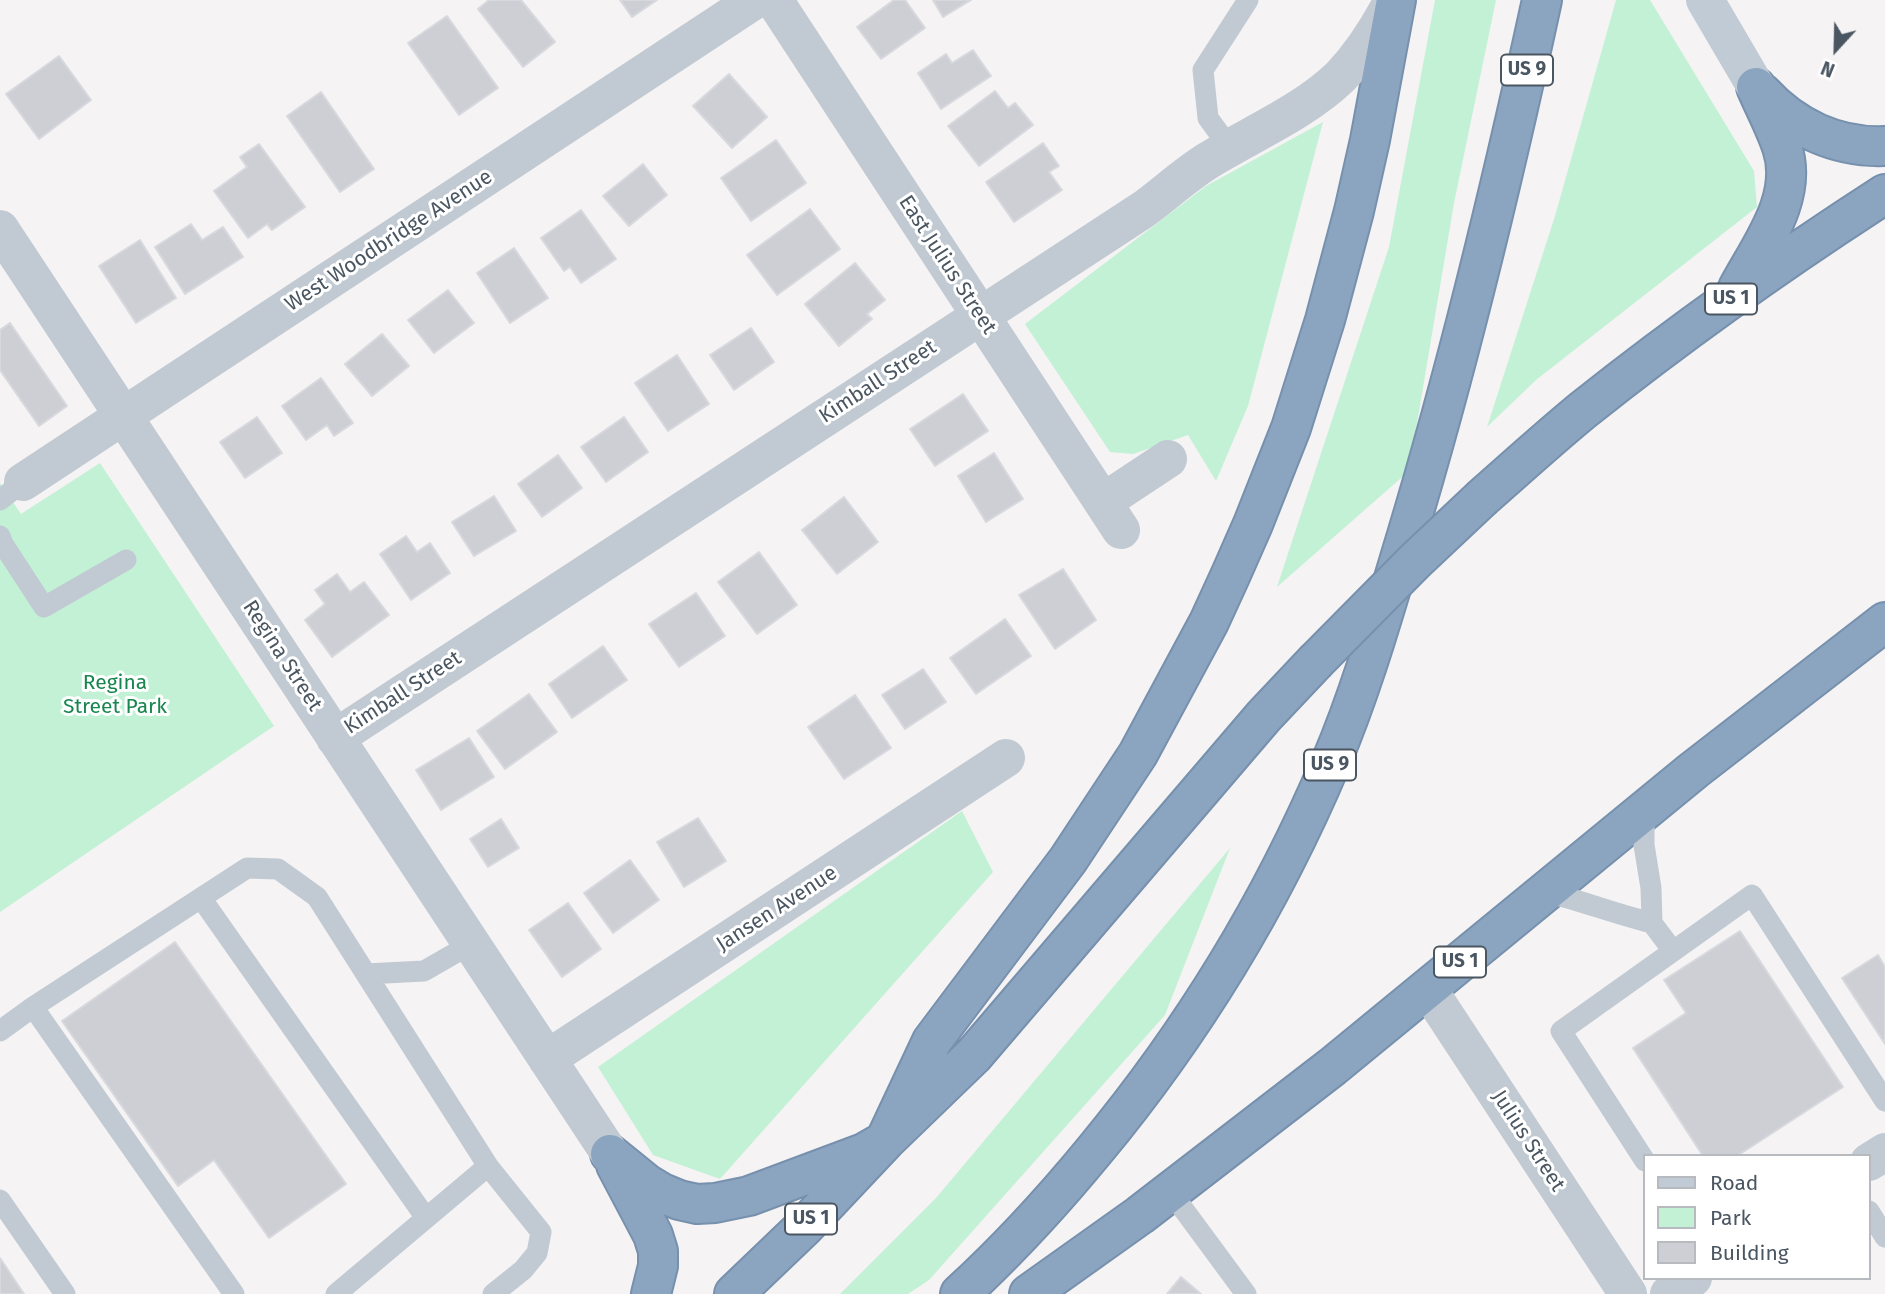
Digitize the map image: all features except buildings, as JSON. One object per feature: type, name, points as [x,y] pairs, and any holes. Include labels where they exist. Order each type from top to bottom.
[{"type":"highway","points":[[610,1154],[662,1193],[697,1204],[730,1201],[757,1193],[864,1153],[885,1141],[932,1041],[1068,860],[1138,754],[1209,622],[1253,524],[1291,428],[1325,320],[1370,140],[1394,0]]},
{"type":"highway","name":"US 9","points":[[960,1294],[1047,1207],[1155,1074],[1221,977],[1254,922],[1310,812],[1333,759],[1375,641],[1428,465],[1514,128],[1542,0]]},
{"type":"highway","points":[[1756,87],[1785,115],[1820,135],[1859,146],[1885,146]]},
{"type":"highway","points":[[1733,297],[1774,223],[1786,188],[1783,148],[1756,87]]},
{"type":"highway","name":"US 1","points":[[734,1294],[973,1056],[1256,725],[1415,561],[1483,497],[1581,412],[1791,255],[1885,194]]},
{"type":"highway","name":"US 1","points":[[1029,1294],[1170,1192],[1332,1067],[1644,810],[1884,623]]},
{"type":"highway","points":[[610,1154],[653,1236],[658,1251],[656,1281],[651,1294]]},
{"type":"street","name":"West Woodbridge Avenue","points":[[12,491],[755,0]]},
{"type":"street","name":"East Julius Street","points":[[774,0],[1112,516],[1168,460]]},
{"type":"street","name":"Kimball Street","points":[[335,738],[1144,209],[1186,175],[1301,107],[1321,93],[1356,59],[1394,0]]},
{"type":"street","points":[[1705,0],[1756,87]]},
{"type":"street","name":"Regina Street","points":[[0,229],[610,1154]]},
{"type":"street","name":"Jansen Avenue","points":[[547,1059],[1006,758]]},
{"type":"street","name":"Julius Street","points":[[1428,989],[1628,1294]]},
{"type":"street","points":[[1669,1294],[1690,1280]]},
{"type":"lane","points":[[1230,148],[1208,118],[1203,70],[1248,0]]},
{"type":"lane","points":[[0,536],[44,607],[126,560]]},
{"type":"lane","points":[[1644,810],[1644,845],[1651,888],[1652,923],[1673,951]]},
{"type":"lane","points":[[0,1031],[247,868],[278,869],[317,897],[488,1166],[541,1232],[537,1253],[523,1270],[493,1294]]},
{"type":"lane","points":[[1546,891],[1652,923]]},
{"type":"lane","points":[[1644,1159],[1561,1031],[1752,895],[1885,1101]]},
{"type":"lane","points":[[201,898],[426,1218]]},
{"type":"lane","points":[[366,974],[424,971],[471,944]]},
{"type":"lane","points":[[33,1007],[234,1294]]},
{"type":"lane","points":[[336,1294],[488,1166]]},
{"type":"lane","points":[[1170,1192],[1247,1294]]},
{"type":"lane","points":[[0,1200],[65,1294]]},
{"type":"lane","points":[[1871,1214],[1885,1237]]},
{"type":"green space","points":[[1435,0],[1496,0],[1454,203],[1409,471],[1277,587],[1389,247]]},
{"type":"green space","points":[[1616,0],[1650,0],[1754,171],[1757,207],[1536,380],[1487,427],[1555,216]]},
{"type":"green space","points":[[1323,122],[1248,406],[1216,481],[1188,435],[1133,454],[1110,452],[1025,324],[1206,186]]},
{"type":"green space","name":"Regina Street Park","points":[[100,463],[274,726],[0,912],[0,483],[21,514]]},
{"type":"green space","points":[[962,811],[993,872],[720,1179],[653,1155],[598,1067]]},
{"type":"green space","points":[[1230,848],[1165,1015],[929,1280],[908,1294],[840,1294],[936,1198]]}]
